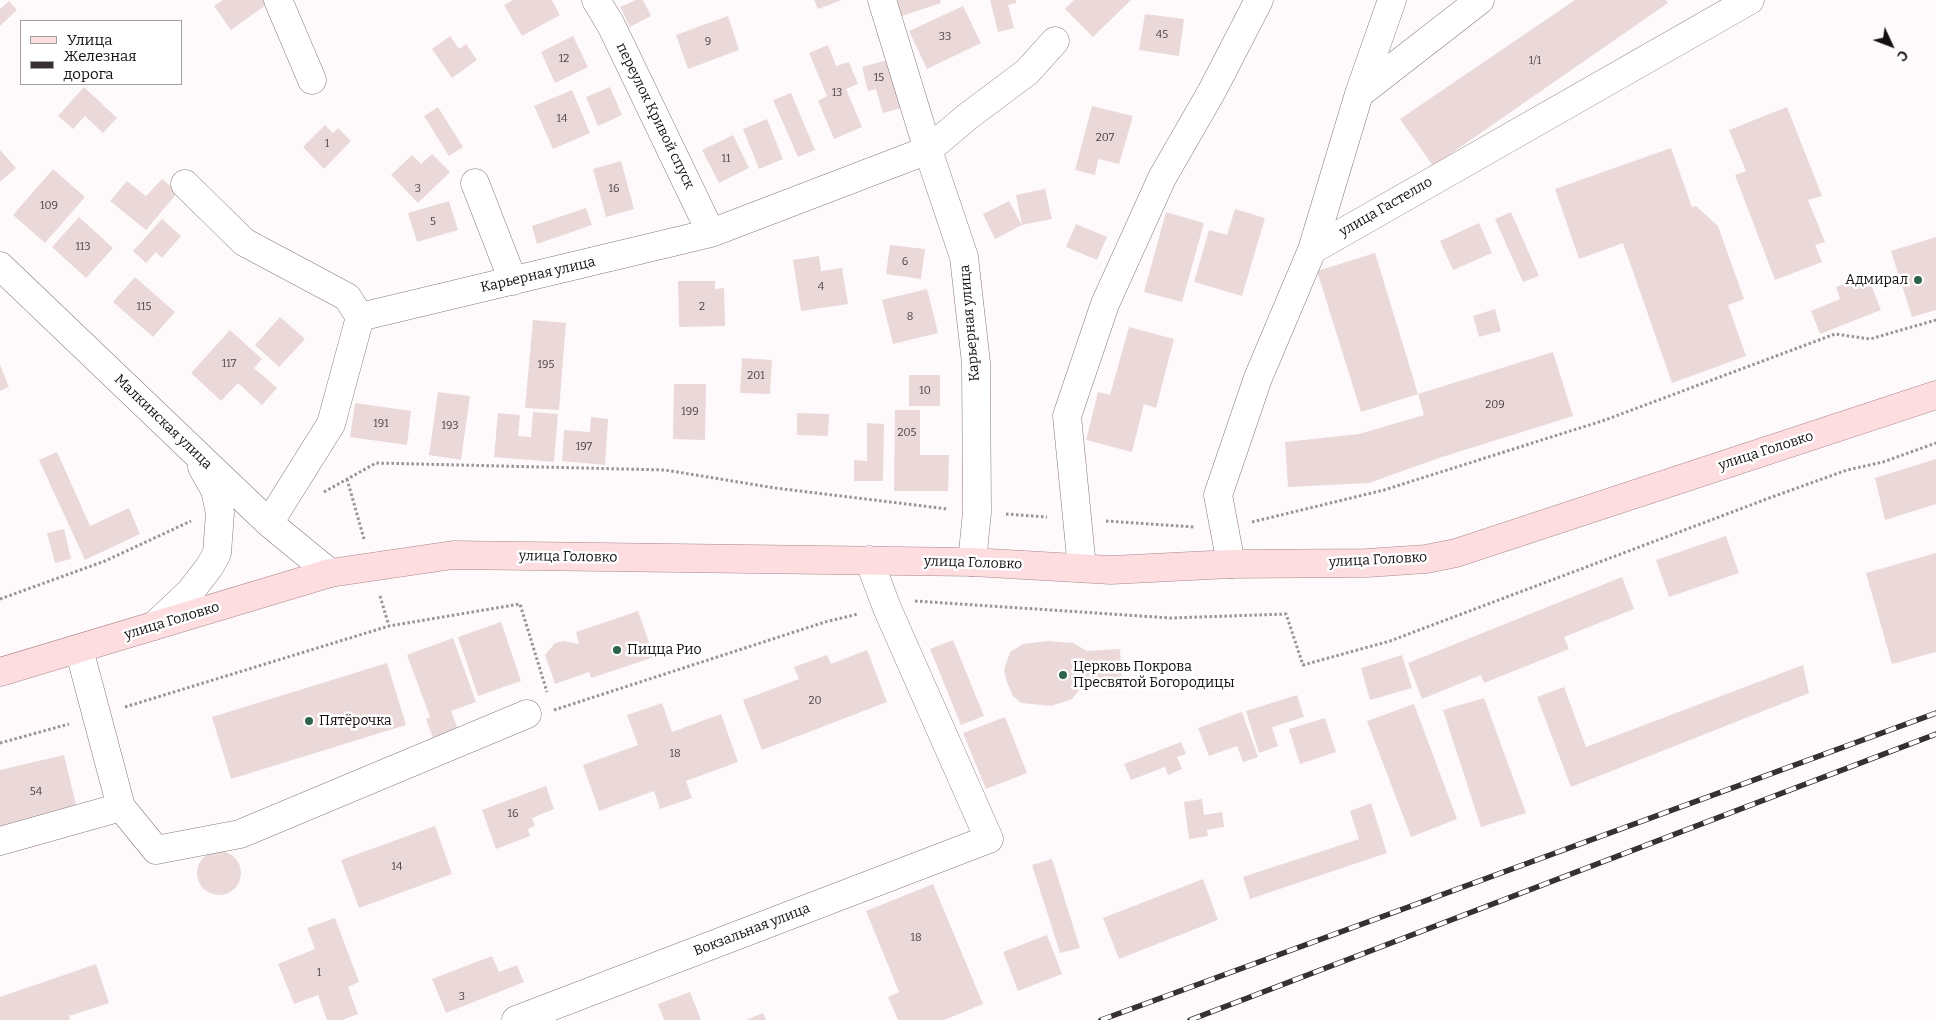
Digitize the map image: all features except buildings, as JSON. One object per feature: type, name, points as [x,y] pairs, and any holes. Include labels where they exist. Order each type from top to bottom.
[{"type":"main road","name":"улица Головко","points":[[0,672],[330,573],[453,556],[972,562],[1112,570],[1231,564],[1394,562],[1426,559],[1456,553],[1936,395]]},
{"type":"street","points":[[278,0],[312,80]]},
{"type":"street","name":"переулок Кривой спуск","points":[[596,0],[611,25],[711,233]]},
{"type":"street","name":"Карьерная улица","points":[[882,0],[928,150],[964,257],[976,362],[977,512],[972,562]]},
{"type":"street","points":[[1082,568],[1067,416],[1104,304],[1162,178],[1212,91],[1259,0]]},
{"type":"street","points":[[1231,564],[1218,495],[1258,378],[1312,250],[1359,94],[1392,0]]},
{"type":"street","points":[[1359,94],[1480,0]]},
{"type":"street","name":"улица Гастелло","points":[[1312,250],[1750,0]]},
{"type":"street","points":[[928,150],[967,117],[1027,72],[1056,41]]},
{"type":"street","name":"Карьерная улица","points":[[360,317],[711,233],[928,150]]},
{"type":"street","points":[[475,183],[513,280]]},
{"type":"street","points":[[185,184],[244,242],[347,297],[360,317],[331,424],[269,523]]},
{"type":"street","name":"Малкинская улица","points":[[0,266],[269,523],[330,573]]},
{"type":"street","points":[[154,626],[190,592],[210,566],[217,552],[220,513],[215,490],[191,448]]},
{"type":"street","points":[[869,560],[887,608]]},
{"type":"street","name":"Вокзальная улица","points":[[516,1020],[989,839],[887,608]]},
{"type":"street","points":[[79,649],[121,807],[156,850],[240,834],[527,714]]},
{"type":"street","points":[[0,841],[121,807]]},
{"type":"path","points":[[347,479],[389,626]]},
{"type":"path","points":[[0,743],[96,716],[335,640],[389,626],[520,604],[552,711],[825,622],[887,608]]},
{"type":"railway","points":[[1101,1020],[1936,713]]},
{"type":"railway","points":[[1190,1020],[1936,734]]},
{"type":"place","name":"Адмирал","points":[[1918,280]]},
{"type":"place","name":"Пицца Рио","points":[[617,650]]},
{"type":"place","name":"Церковь Покрова Пресвятой Богородицы","points":[[1063,675]]},
{"type":"place","name":"Пятёрочка","points":[[309,721]]}]
